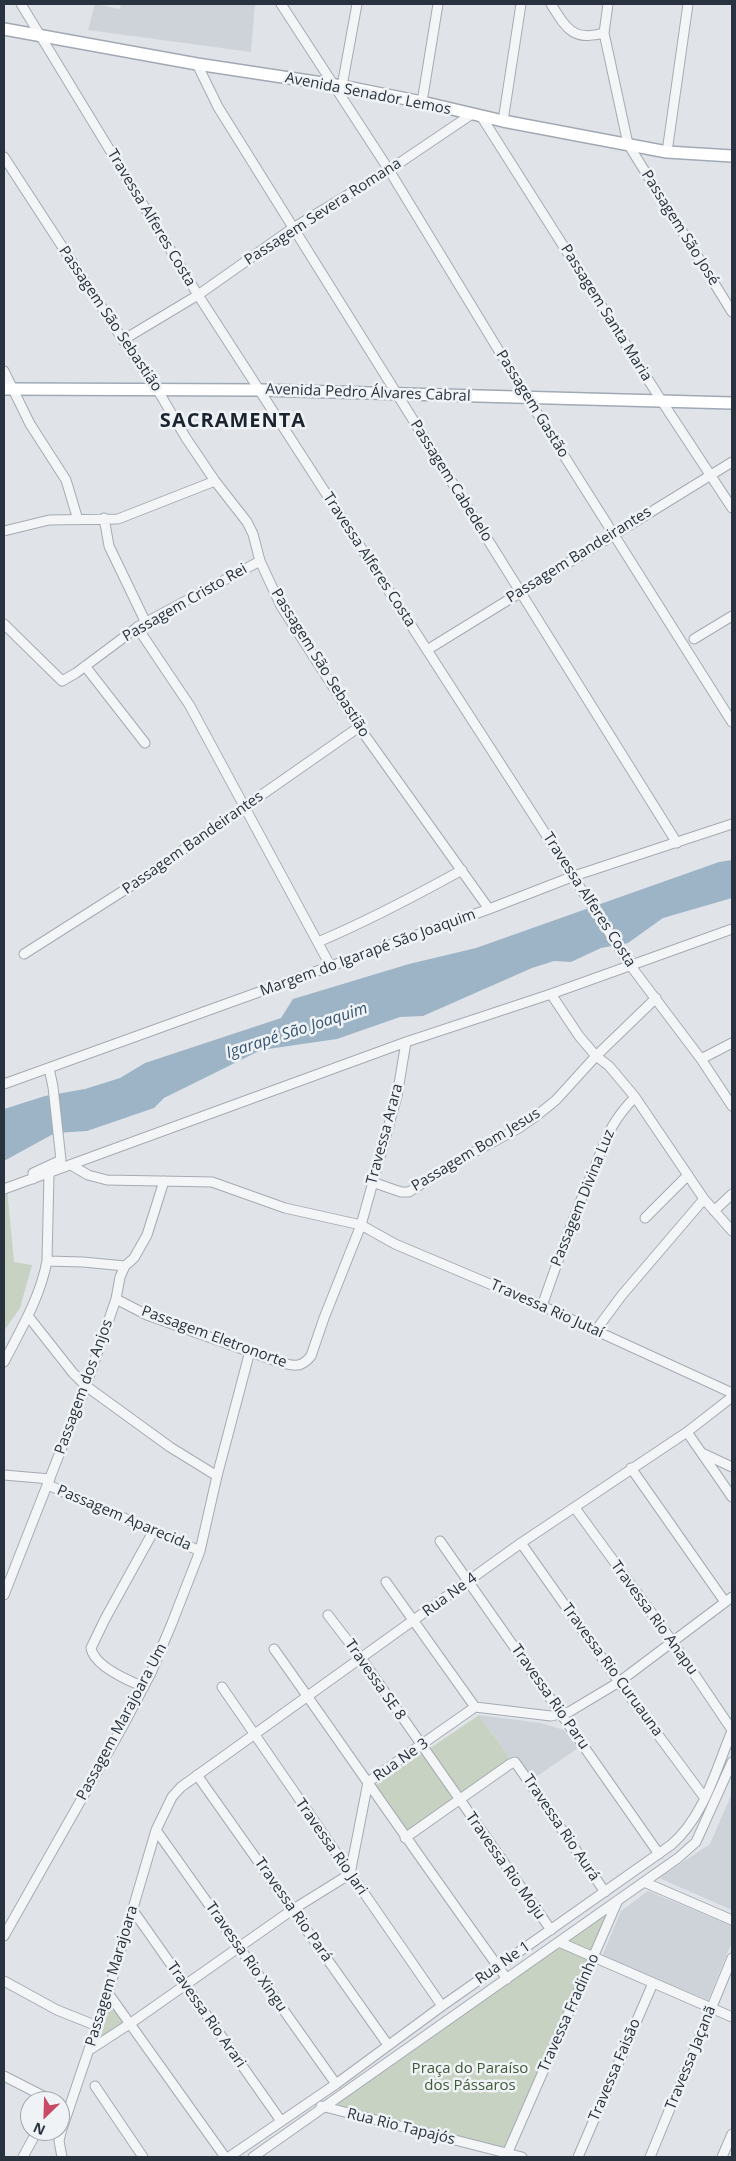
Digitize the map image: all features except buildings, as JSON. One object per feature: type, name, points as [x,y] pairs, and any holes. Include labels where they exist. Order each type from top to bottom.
[{"type":"main road","name":"Avenida Senador Lemos","points":[[4,29],[197,64],[337,85],[503,121],[667,152],[732,156]]},
{"type":"main road","name":"Avenida Pedro Álvares Cabral","points":[[8,389],[261,390],[732,403]]},
{"type":"street","name":"Travessa Alferes Costa","points":[[20,4],[198,295],[427,650],[628,961],[701,1059],[732,1106]]},
{"type":"street","name":"Passagem Gastão","points":[[282,4],[337,85],[527,397],[732,722]]},
{"type":"street","points":[[337,85],[357,4]]},
{"type":"street","points":[[422,102],[438,4]]},
{"type":"street","points":[[503,121],[522,4]]},
{"type":"street","points":[[551,4],[567,26],[579,36],[592,36],[604,33],[608,4]]},
{"type":"street","points":[[667,152],[688,4]]},
{"type":"street","name":"Passagem São José","points":[[604,33],[628,144],[732,312]]},
{"type":"street","name":"Passagem Cabedelo","points":[[197,64],[218,107],[677,843]]},
{"type":"street","name":"Passagem Severa Romana","points":[[122,340],[198,295],[293,228],[477,115]]},
{"type":"street","name":"Passagem Santa Maria","points":[[477,115],[732,508]]},
{"type":"street","name":"Passagem São Sebastião","points":[[4,157],[122,340],[158,389],[186,438],[215,481],[248,522],[260,561],[281,606],[359,727],[489,909]]},
{"type":"street","points":[[4,371],[8,389],[66,480],[78,520]]},
{"type":"street","name":"Passagem Bandeirantes","points":[[427,650],[732,462]]},
{"type":"street","points":[[4,531],[49,520],[118,519],[215,481]]},
{"type":"street","points":[[104,518],[109,546],[141,625],[190,706],[331,966]]},
{"type":"street","name":"Passagem Cristo Rei","points":[[4,624],[62,681],[141,625],[260,561]]},
{"type":"street","points":[[694,639],[732,616]]},
{"type":"street","points":[[85,666],[144,743]]},
{"type":"street","name":"Passagem Bandeirantes","points":[[24,954],[134,884],[359,727]]},
{"type":"street","name":"Margem do Igarapé São Joaquim","points":[[4,1084],[489,909],[732,824]]},
{"type":"street","points":[[318,942],[375,916],[462,870]]},
{"type":"street","points":[[4,1189],[406,1042],[551,994],[628,961],[732,929]]},
{"type":"street","points":[[551,994],[579,1036],[635,1096],[704,1199],[732,1231]]},
{"type":"street","name":"Passagem Bom Jesus","points":[[372,1182],[401,1192],[410,1192],[452,1164],[519,1128],[556,1100],[596,1056],[656,998]]},
{"type":"street","name":"Travessa Arara","points":[[311,1356],[361,1225],[397,1096],[406,1042]]},
{"type":"street","points":[[701,1059],[732,1043]]},
{"type":"street","points":[[33,1179],[33,1173],[61,1160],[53,1087],[49,1068]]},
{"type":"street","name":"Passagem Divina Luz","points":[[542,1306],[575,1212],[607,1135],[613,1122],[635,1096]]},
{"type":"street","name":"Travessa Rio Jutaí","points":[[71,1165],[96,1178],[212,1182],[285,1208],[361,1225],[395,1244],[542,1306],[732,1393]]},
{"type":"street","points":[[4,1362],[41,1289],[47,1261],[49,1173]]},
{"type":"street","points":[[645,1218],[688,1175]]},
{"type":"street","name":"Passagem dos Anjos","points":[[4,1595],[86,1386],[116,1299],[117,1288],[125,1266],[134,1258],[147,1235],[164,1181]]},
{"type":"street","points":[[714,1210],[732,1194]]},
{"type":"street","points":[[596,1330],[622,1295],[704,1199]]},
{"type":"street","points":[[47,1261],[125,1266]]},
{"type":"street","name":"Passagem Eletronorte","points":[[116,1299],[147,1315],[296,1366],[302,1365],[311,1356]]},
{"type":"street","points":[[28,1316],[73,1373],[86,1386],[170,1447],[217,1476]]},
{"type":"street","name":"Passagem Marajoara Um","points":[[4,1936],[144,1687],[178,1610],[200,1550],[217,1476],[250,1351]]},
{"type":"street","name":"Rua Ne 4","points":[[172,1797],[181,1787],[197,1775],[521,1543],[687,1432],[732,1397]]},
{"type":"street","points":[[687,1432],[732,1497]]},
{"type":"street","points":[[702,1453],[732,1467]]},
{"type":"street","points":[[386,1582],[476,1707],[551,1716],[562,1715],[576,1709],[619,1682],[729,1599],[631,1468]]},
{"type":"street","name":"Passagem Aparecida","points":[[4,1475],[49,1482],[153,1532],[200,1550]]},
{"type":"street","name":"Travessa Rio Anapu","points":[[575,1508],[672,1641],[732,1730]]},
{"type":"street","points":[[144,1687],[103,1664],[94,1656],[91,1648],[153,1532]]},
{"type":"street","name":"Travessa Rio Paru","points":[[440,1541],[562,1715],[656,1857],[660,1871]]},
{"type":"street","name":"Travessa Rio Curuauna","points":[[521,1543],[619,1682],[704,1797]]},
{"type":"street","name":"Travessa SE 8","points":[[328,1615],[361,1658],[459,1801]]},
{"type":"street","points":[[274,1649],[405,1838],[507,1979]]},
{"type":"street","name":"Travessa Rio Jari","points":[[222,1687],[442,2006]]},
{"type":"street","name":"Rua Ne 3","points":[[350,1874],[368,1782],[476,1707]]},
{"type":"street","name":"Rua Ne 1","points":[[227,2157],[336,2084],[442,2006],[656,1857],[684,1834],[704,1797],[732,1730]]},
{"type":"street","name":"Travessa Rio Aurá","points":[[459,1801],[514,1762],[518,1765],[605,1892]]},
{"type":"street","name":"Rua Ne 1","points":[[253,2157],[660,1871],[696,1842],[732,1762]]},
{"type":"street","name":"Travessa Rio Pará","points":[[197,1775],[388,2045]]},
{"type":"street","name":"Passagem Marajoara","points":[[70,2106],[91,2049],[156,1830],[172,1797]]},
{"type":"street","points":[[405,1838],[459,1801]]},
{"type":"street","name":"Travessa Rio Moju","points":[[459,1801],[551,1930]]},
{"type":"street","name":"Travessa Rio Xingu","points":[[156,1830],[336,2084]]},
{"type":"street","points":[[91,2049],[131,2023],[238,1946],[350,1874]]},
{"type":"street","points":[[644,1882],[732,1920]]},
{"type":"street","name":"Travessa Fradinho","points":[[507,2154],[618,1899]]},
{"type":"street","name":"Travessa Rio Arari","points":[[132,1909],[281,2121]]},
{"type":"street","points":[[559,1942],[732,2017]]},
{"type":"street","name":"Travessa Jaçanã","points":[[650,2157],[732,1958]]},
{"type":"street","points":[[4,1980],[57,2010],[98,2026]]},
{"type":"street","name":"Travessa Faisão","points":[[578,2157],[653,1983]]},
{"type":"street","points":[[108,1993],[227,2157]]},
{"type":"street","points":[[4,2076],[33,2091]]},
{"type":"street","points":[[94,2086],[144,2157]]},
{"type":"street","points":[[314,2098],[323,2108]]},
{"type":"street","name":"Rua Rio Tapajós","points":[[323,2108],[522,2157]]},
{"type":"street","points":[[722,2157],[732,2134]]},
{"type":"street","points":[[23,2157],[31,2141]]},
{"type":"street","name":"Passagem Marajoara","points":[[59,2141],[62,2157]]},
{"type":"shaded area","points":[[95,4],[120,9],[121,4],[255,4],[251,52],[88,30]]},
{"type":"shaded area","points":[[479,1715],[541,1723],[564,1730],[578,1748],[533,1779],[517,1756],[510,1759]]},
{"type":"shaded area","points":[[732,1793],[732,1910],[659,1878],[710,1844]]},
{"type":"shaded area","points":[[648,1891],[732,1926],[732,1942],[708,2000],[602,1956],[621,1911]]},
{"type":"green space","points":[[7,1188],[14,1262],[32,1265],[20,1308],[4,1331],[4,1189]]},
{"type":"green space","points":[[479,1715],[510,1759],[407,1831],[374,1786]]},
{"type":"green space","name":"Praça do Paraíso dos Pássaros","points":[[609,1909],[507,2149],[324,2104]]},
{"type":"green space","points":[[110,2003],[126,2022],[101,2037]]},
{"type":"water","name":"Igarapé São Joaquim","points":[[732,860],[732,898],[663,918],[628,943],[601,948],[571,962],[554,961],[532,968],[423,1016],[400,1017],[337,1039],[261,1050],[164,1098],[154,1108],[87,1131],[55,1133],[4,1161],[4,1109],[45,1096],[85,1089],[120,1078],[145,1063],[281,1018],[293,999],[409,964],[476,948],[719,862]]},
{"type":"district","name":"SACRAMENTA","points":[[233,421]]}]
